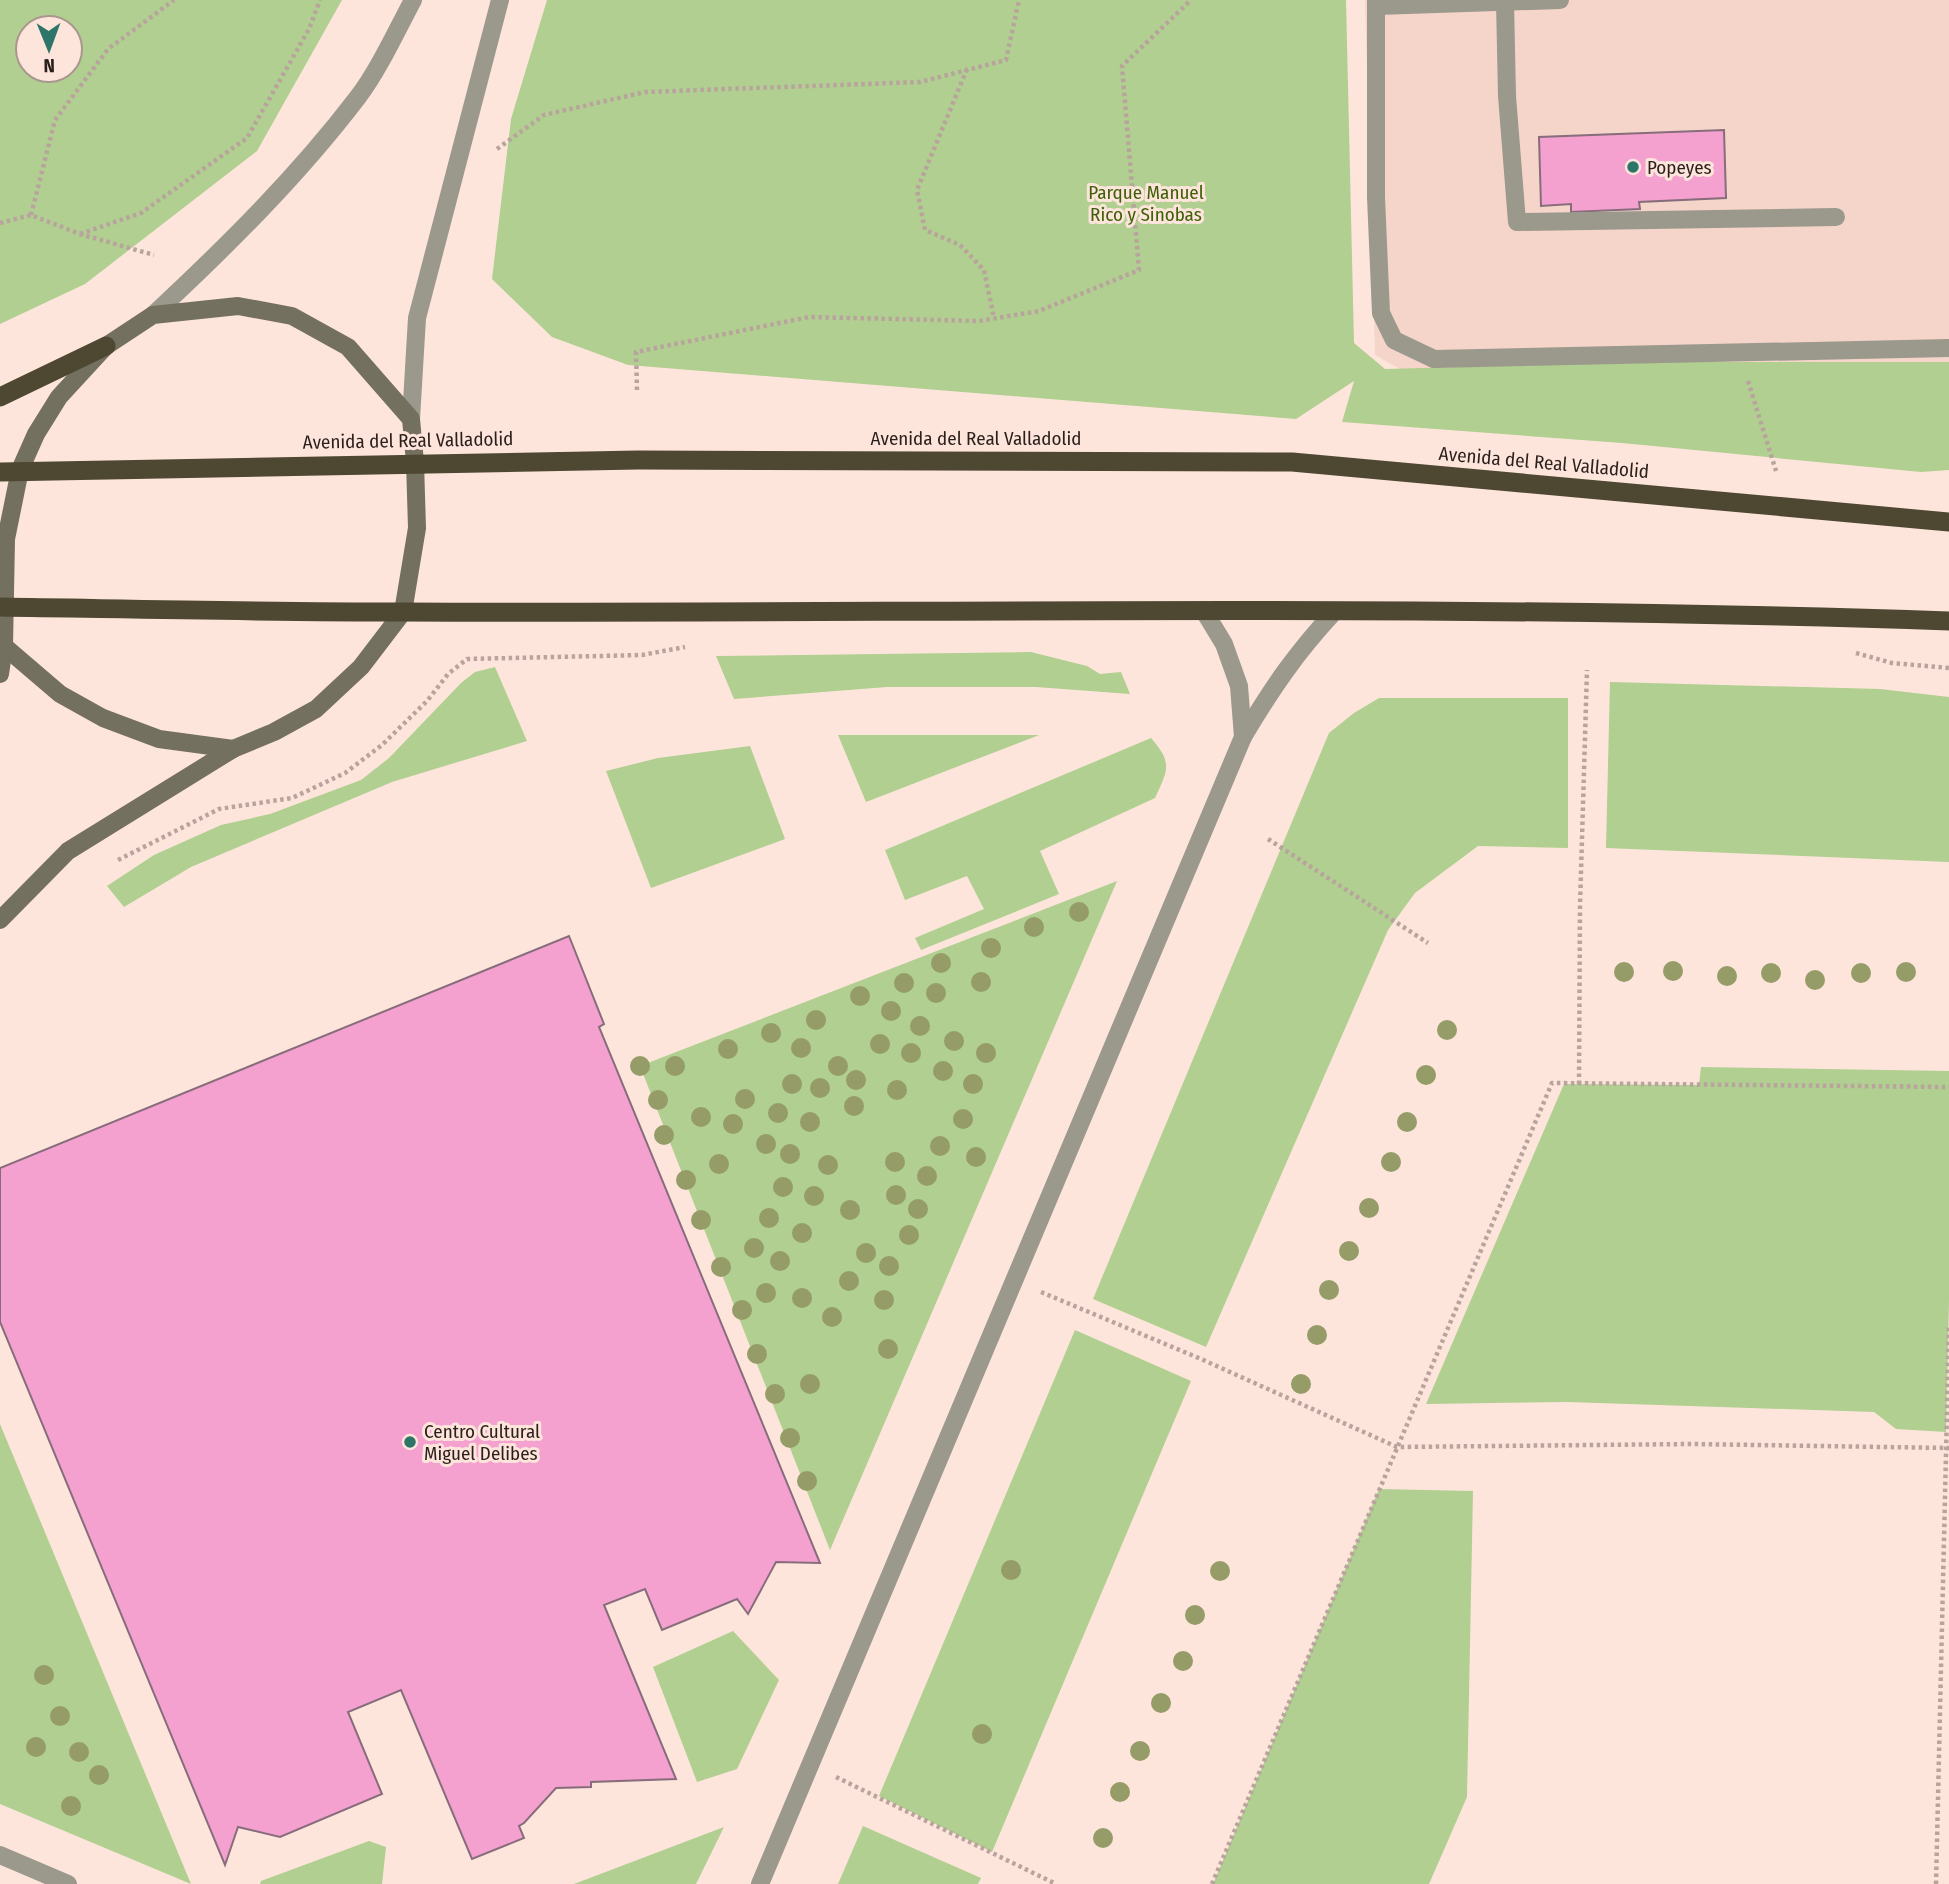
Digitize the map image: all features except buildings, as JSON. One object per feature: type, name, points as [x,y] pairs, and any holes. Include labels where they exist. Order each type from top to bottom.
[{"type":"highway","points":[[0,397],[106,346]]},
{"type":"highway","name":"Avenida del Real Valladolid","points":[[0,472],[415,462],[638,460],[1292,462],[1949,522]]},
{"type":"highway","points":[[1,607],[403,612],[1335,611],[1709,614],[1939,621],[1949,628]]},
{"type":"main road","points":[[0,674],[4,646],[1,607],[6,539],[20,470],[36,434],[59,397],[106,346],[153,315],[238,306],[292,316],[348,347],[411,419],[417,528],[403,612],[361,667],[316,709],[274,732],[233,749],[68,851],[0,920]]},
{"type":"main road","points":[[4,646],[60,694],[103,718],[159,739],[233,749]]},
{"type":"street","points":[[153,315],[230,244],[359,96],[413,0]]},
{"type":"street","points":[[411,419],[417,318],[500,0]]},
{"type":"street","points":[[1560,0],[1376,3],[1376,197],[1381,313],[1394,340],[1434,359],[1949,348]]},
{"type":"street","points":[[1505,2],[1507,96],[1517,222],[1836,217]]},
{"type":"street","points":[[1203,611],[1224,644],[1239,686],[1243,737]]},
{"type":"street","points":[[760,1884],[1243,737],[1273,686],[1303,646],[1335,611]]},
{"type":"street","points":[[0,1855],[68,1884]]},
{"type":"path","points":[[31,215],[55,120],[108,49],[174,0]]},
{"type":"path","points":[[80,234],[141,213],[247,138],[309,29],[320,0]]},
{"type":"path","points":[[497,149],[544,116],[645,92],[920,82],[1006,60],[1019,0]]},
{"type":"path","points":[[636,390],[636,352],[809,317],[979,321],[1039,311],[1139,270],[1122,66],[1191,0]]},
{"type":"path","points":[[967,69],[917,190],[925,230],[960,245],[984,270],[994,318]]},
{"type":"path","points":[[0,223],[31,215],[80,234],[154,255]]},
{"type":"path","points":[[1739,353],[1776,471]]},
{"type":"path","points":[[108,865],[219,809],[292,797],[345,773],[382,745],[427,701],[448,674],[467,659],[642,655],[698,646]]},
{"type":"path","points":[[1845,652],[1859,653],[1892,663],[1949,668]]},
{"type":"path","points":[[1579,1084],[1580,906],[1587,670]]},
{"type":"path","points":[[1268,839],[1428,943]]},
{"type":"path","points":[[1212,1884],[1552,1083],[1949,1087]]},
{"type":"path","points":[[1014,1280],[1201,1359],[1397,1447],[1690,1444],[1947,1448]]},
{"type":"path","points":[[1936,1884],[1949,1324]]},
{"type":"path","points":[[810,1765],[879,1796],[1056,1884]]},
{"type":"shaded area","points":[[1365,0],[1949,0],[1949,376],[1414,377],[1375,355]]},
{"type":"green space","points":[[0,0],[342,0],[257,151],[85,284],[0,324]]},
{"type":"green space","name":"Parque Manuel Rico y Sinobas","points":[[547,0],[1346,0],[1354,343],[1385,369],[1654,362],[1949,362],[1949,470],[1921,472],[1622,443],[1342,422],[1354,381],[1296,419],[628,365],[552,337],[492,279],[511,119]]},
{"type":"green space","points":[[1031,652],[1087,666],[1100,674],[1121,672],[1130,694],[1036,687],[887,687],[734,699],[716,656]]},
{"type":"green space","points":[[495,667],[527,741],[392,782],[191,867],[124,907],[107,886],[154,855],[221,825],[270,814],[361,780],[389,758],[461,683],[475,672]]},
{"type":"green space","points":[[1610,682],[1880,689],[1949,697],[1949,862],[1606,848]]},
{"type":"green space","points":[[1379,698],[1568,698],[1568,848],[1478,846],[1415,893],[1388,930],[1206,1347],[1093,1299],[1329,733]]},
{"type":"green space","points":[[838,735],[1039,735],[866,802]]},
{"type":"green space","points":[[1151,738],[1163,754],[1166,767],[1155,798],[1040,851],[1059,894],[921,950],[915,938],[984,909],[967,876],[905,900],[885,850]]},
{"type":"green space","points":[[750,746],[785,839],[651,888],[606,771],[658,758]]},
{"type":"green space","points":[[1117,881],[830,1550],[640,1066]]},
{"type":"green space","points":[[1701,1067],[1949,1071],[1946,1432],[1896,1429],[1874,1412],[1568,1402],[1426,1404],[1564,1084],[1699,1085]]},
{"type":"green space","points":[[1075,1330],[1191,1381],[992,1852],[879,1796]]},
{"type":"green space","points":[[0,1424],[191,1884],[0,1804]]},
{"type":"green space","points":[[1379,1489],[1473,1491],[1467,1797],[1429,1884],[1213,1884]]},
{"type":"green space","points":[[733,1631],[779,1680],[737,1769],[697,1782],[653,1667]]},
{"type":"green space","points":[[863,1826],[981,1878],[978,1884],[838,1884]]},
{"type":"green space","points":[[724,1827],[696,1884],[574,1884]]},
{"type":"green space","points":[[369,1841],[386,1847],[382,1884],[260,1884],[261,1881]]},
{"type":"place","name":"Popeyes","points":[[1633,167]]},
{"type":"place","name":"Centro Cultural Miguel Delibes","points":[[410,1442]]}]
